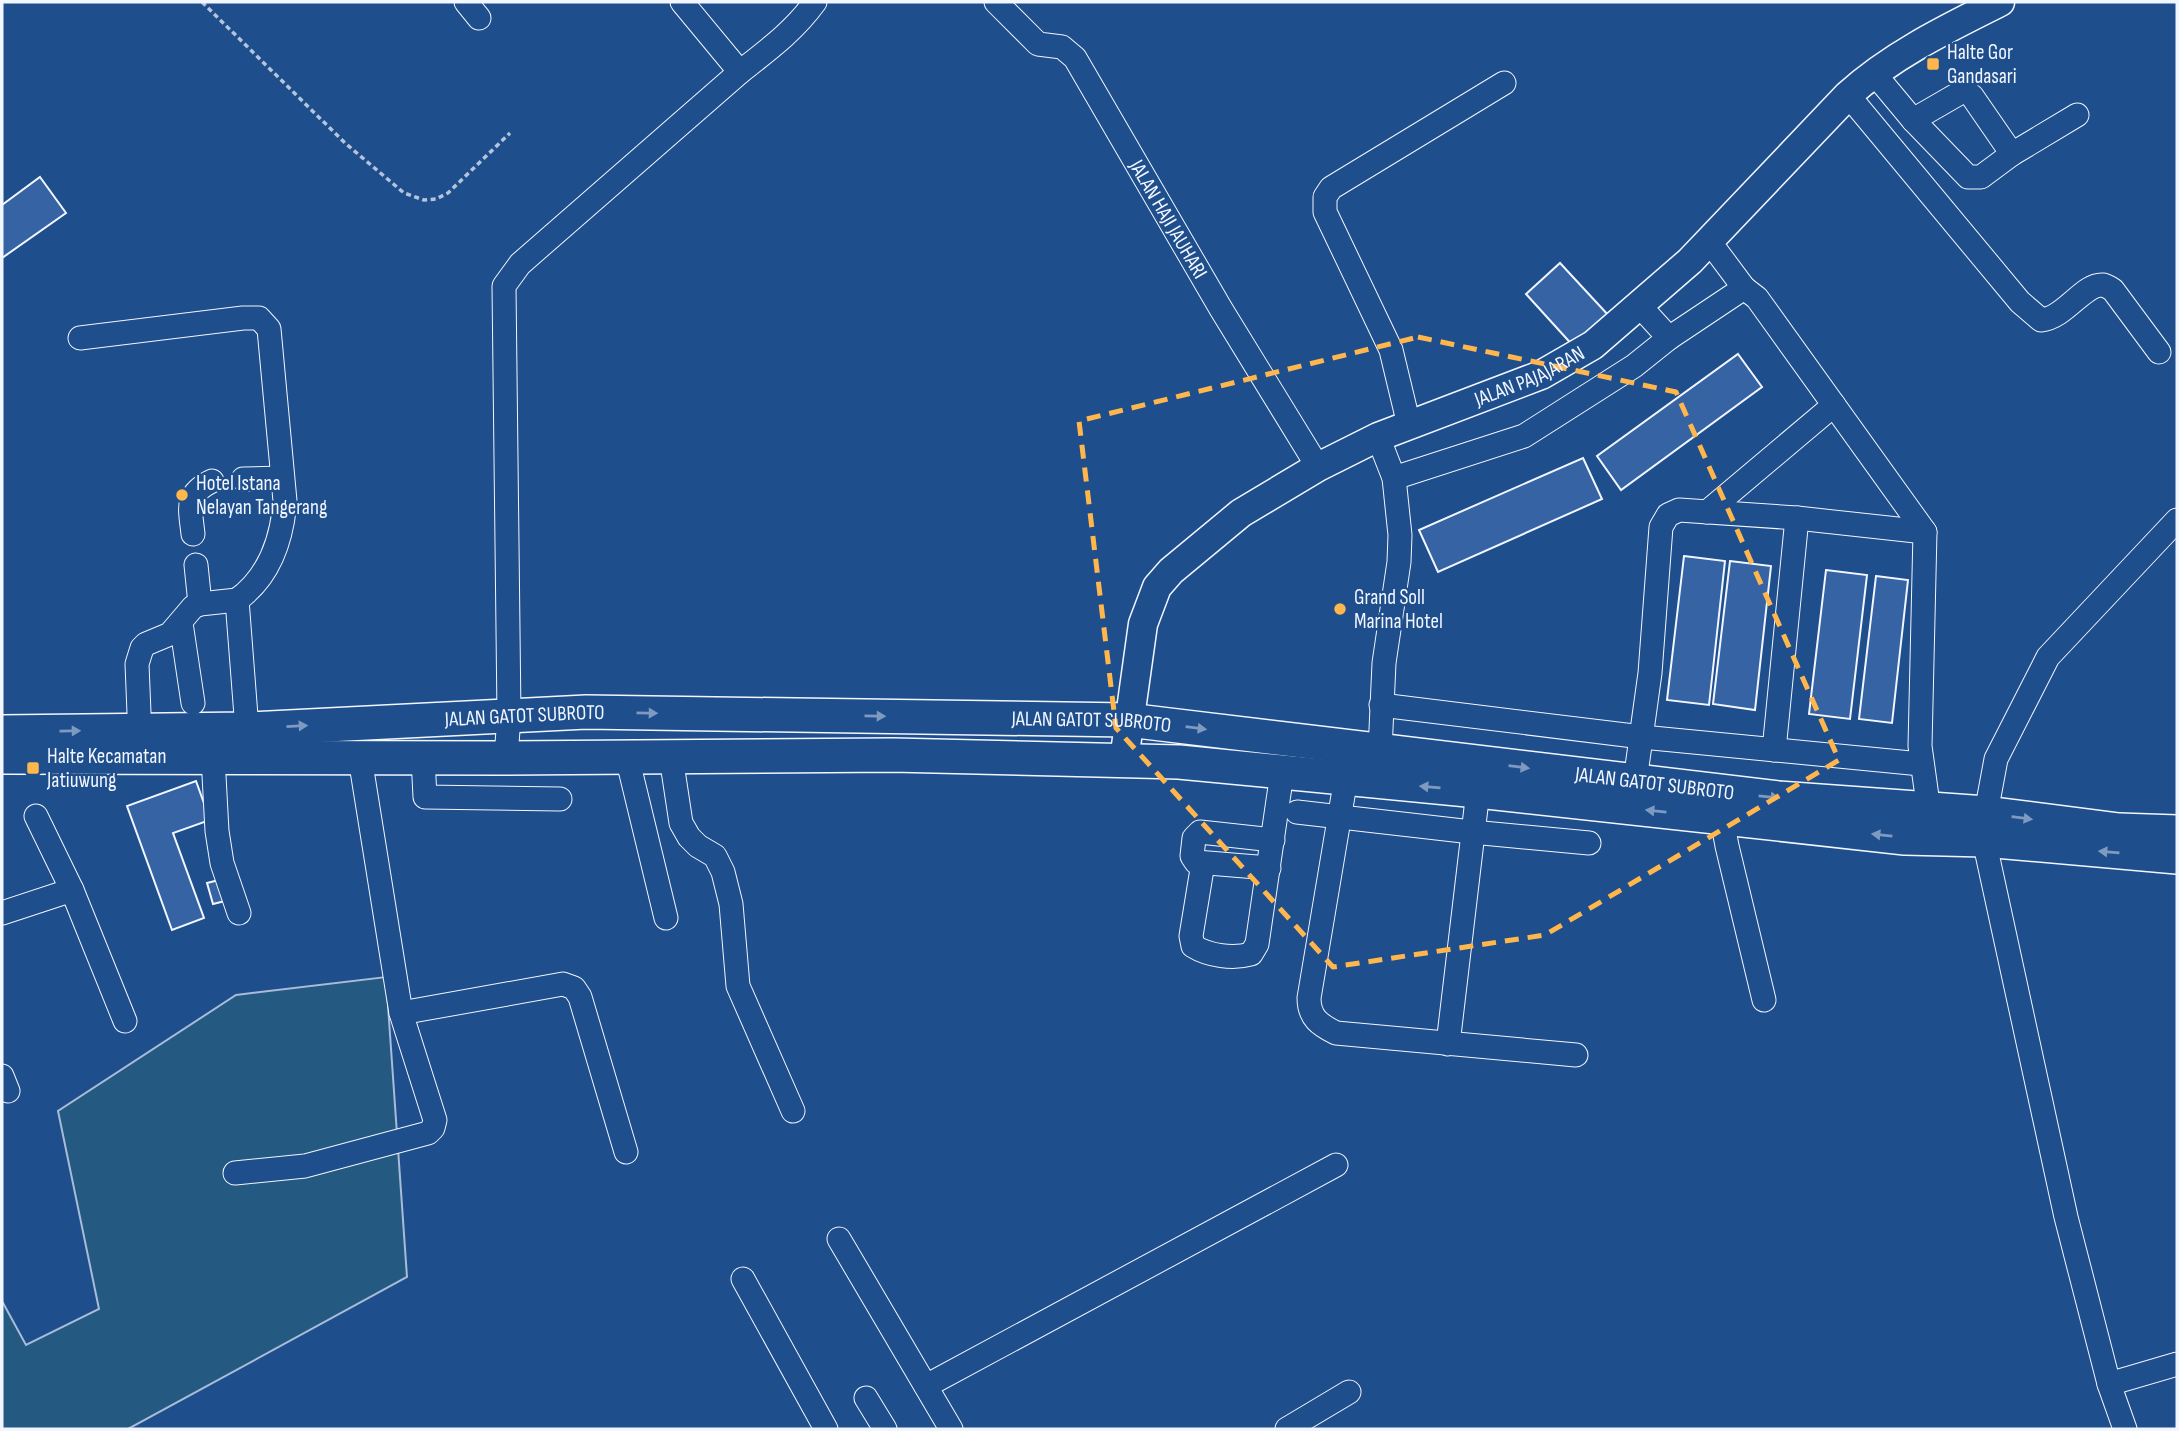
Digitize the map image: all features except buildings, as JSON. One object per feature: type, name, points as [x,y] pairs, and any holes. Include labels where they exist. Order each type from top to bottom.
[{"type":"highway","name":"JALAN GATOT SUBROTO","points":[[2,732],[247,729],[586,712],[1128,720],[1778,798],[1929,811],[1985,827],[2177,857]]},
{"type":"highway","name":"JALAN GATOT SUBROTO","points":[[2,757],[493,758],[893,755],[1124,760],[1179,762],[1473,790],[1905,838],[1985,827],[2177,832]]},
{"type":"main road","name":"JALAN PAJAJARAN","points":[[1124,760],[1143,624],[1157,587],[1198,547],[1241,513],[1318,467],[1378,437],[1541,376],[1593,345],[1690,261],[1873,72],[2000,2]]},
{"type":"street","points":[[682,2],[740,72]]},
{"type":"street","points":[[483,799],[493,758],[509,716],[505,286],[520,264],[740,72],[790,32],[814,2]]},
{"type":"street","name":"JALAN HAJI JAUHARI","points":[[996,2],[1038,44],[1062,47],[1074,58],[1221,309],[1318,467]]},
{"type":"street","points":[[1873,72],[1913,120],[1968,177],[1981,177],[2012,154],[2077,115]]},
{"type":"street","points":[[1409,425],[1391,350],[1325,212],[1325,197],[1331,188],[1504,83]]},
{"type":"street","points":[[1913,120],[1966,92],[1972,96],[2012,154]]},
{"type":"street","points":[[1848,95],[2020,302],[2035,316],[2041,320],[2060,314],[2092,288],[2103,285],[2113,290],[2159,352]]},
{"type":"street","points":[[1709,241],[1745,288],[1757,298],[1925,532],[1912,763],[1929,811]]},
{"type":"street","points":[[1394,478],[1524,436],[1634,366],[1669,338],[1745,288]]},
{"type":"street","points":[[1639,305],[1669,338]]},
{"type":"street","points":[[80,338],[243,318],[259,318],[269,329],[285,501],[283,526],[276,549],[246,594],[237,600],[193,607],[170,634],[146,644],[139,653],[137,664],[139,713]]},
{"type":"street","points":[[1707,512],[1834,405]]},
{"type":"street","points":[[1378,437],[1394,478],[1400,534],[1399,562],[1387,634],[1380,751]]},
{"type":"street","points":[[243,479],[282,478]]},
{"type":"street","points":[[192,534],[191,500],[195,491],[212,481]]},
{"type":"street","points":[[1635,781],[1650,673],[1661,527],[1668,515],[1679,510],[1797,518],[1925,532]]},
{"type":"street","points":[[1774,750],[1797,518]]},
{"type":"street","points":[[2125,1429],[2109,1384],[2066,1217],[1985,827],[1996,759],[2048,657],[2177,520]]},
{"type":"street","points":[[196,565],[200,604]]},
{"type":"street","points":[[237,600],[247,729]]},
{"type":"street","points":[[181,623],[193,703]]},
{"type":"street","points":[[1381,712],[1912,763]]},
{"type":"street","points":[[213,757],[217,831],[222,863],[239,913]]},
{"type":"street","points":[[627,757],[666,918]]},
{"type":"street","points":[[671,757],[681,823],[698,846],[715,856],[723,872],[731,904],[738,986],[793,1111]]},
{"type":"street","points":[[235,1173],[305,1166],[428,1133],[433,1128],[435,1120],[401,1013],[360,758]]},
{"type":"street","points":[[423,758],[425,797],[560,799]]},
{"type":"street","points":[[1203,863],[1191,936],[1194,946],[1203,952],[1240,957],[1251,954],[1257,944],[1269,868],[1285,825],[1287,773]]},
{"type":"street","points":[[1346,778],[1309,998],[1309,1008],[1314,1019],[1336,1033],[1576,1055]]},
{"type":"street","points":[[1442,1043],[1473,790]]},
{"type":"street","points":[[36,816],[72,890],[125,1021]]},
{"type":"street","points":[[1269,868],[1196,862],[1192,856],[1194,838],[1200,832],[1340,817],[1589,843]]},
{"type":"street","points":[[1723,819],[1764,1000]]},
{"type":"street","points":[[2,914],[72,890]]},
{"type":"street","points":[[401,1013],[563,984],[574,988],[580,997],[626,1152]]},
{"type":"street","points":[[926,1386],[1336,1165]]},
{"type":"street","points":[[839,1239],[951,1429]]},
{"type":"street","points":[[743,1279],[826,1429]]},
{"type":"street","points":[[2109,1384],[2177,1364]]},
{"type":"street","points":[[1287,1429],[1349,1392]]},
{"type":"street","points":[[866,1398],[885,1429]]},
{"type":"path","points":[[202,2],[345,143],[404,193],[424,200],[436,199],[448,193],[510,133]]},
{"type":"highlighted area","points":[[1418,337],[1676,392],[1839,760],[1545,935],[1333,967],[1116,728],[1079,421]]},
{"type":"shaded area","points":[[386,977],[407,1277],[128,1429],[2,1429],[2,1301],[26,1345],[99,1309],[58,1111],[236,995]]},
{"type":"place","name":"Halte Gor Gandasari","points":[[1933,64]]},
{"type":"place","name":"Hotel Istana Nelayan Tangerang","points":[[182,495]]},
{"type":"place","name":"Grand Soll Marina Hotel","points":[[1340,609]]},
{"type":"place","name":"Halte Kecamatan Jatiuwung","points":[[33,768]]}]
